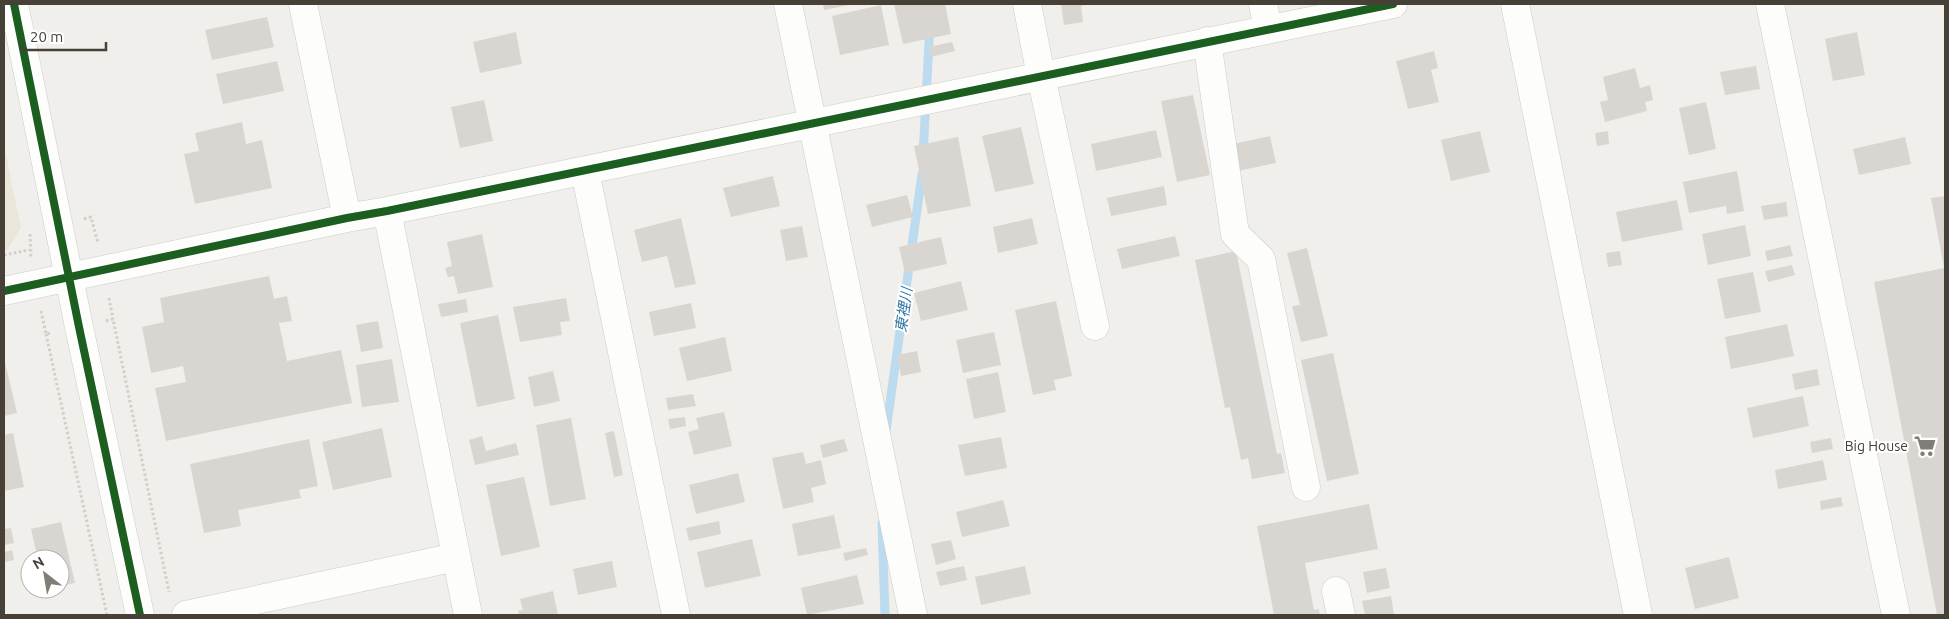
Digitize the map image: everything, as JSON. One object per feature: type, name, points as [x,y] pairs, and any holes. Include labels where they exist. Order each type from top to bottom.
[{"type":"street","points":[[14,4],[79,327],[140,615]]},
{"type":"street","points":[[303,4],[347,218]]},
{"type":"street","points":[[788,4],[913,615]]},
{"type":"street","points":[[1027,4],[1095,326]]},
{"type":"street","points":[[4,290],[1207,42],[1266,16],[1393,4]]},
{"type":"street","points":[[1515,4],[1638,615]]},
{"type":"street","points":[[1770,4],[1896,615]]},
{"type":"street","points":[[1207,42],[1235,234],[1261,259],[1306,487]]},
{"type":"street","points":[[585,171],[676,615]]},
{"type":"street","points":[[388,211],[468,615]]},
{"type":"street","points":[[178,606],[456,557]]},
{"type":"path","points":[[4,256],[29,250]]},
{"type":"path","points":[[79,327],[113,319],[178,606]]},
{"type":"path","points":[[46,334],[107,615]]},
{"type":"shaded area","points":[[4,145],[21,228],[7,250],[4,250]]},
{"type":"building","points":[[823,4],[848,4],[849,5],[824,10]]},
{"type":"building","points":[[894,4],[945,4],[951,34],[903,44]]},
{"type":"building","points":[[1061,4],[1089,4],[1081,6],[1083,22],[1064,25]]},
{"type":"building","points":[[881,5],[889,45],[840,55],[832,16]]},
{"type":"building","points":[[267,17],[274,47],[212,60],[205,30]]},
{"type":"building","points":[[516,32],[522,64],[480,73],[473,42]]},
{"type":"building","points":[[1857,32],[1865,75],[1833,81],[1825,39]]},
{"type":"building","points":[[952,42],[955,51],[931,57],[929,47]]},
{"type":"building","points":[[1434,51],[1438,68],[1431,70],[1439,102],[1408,109],[1396,61]]},
{"type":"building","points":[[277,61],[284,91],[223,104],[216,74]]},
{"type":"building","points":[[1756,66],[1760,89],[1725,95],[1720,72]]},
{"type":"building","points":[[1635,68],[1640,88],[1650,85],[1653,100],[1645,102],[1647,111],[1605,122],[1600,102],[1608,100],[1603,77]]},
{"type":"building","points":[[1193,95],[1210,175],[1177,182],[1161,101]]},
{"type":"building","points":[[484,100],[493,141],[460,148],[451,107]]},
{"type":"building","points":[[1706,102],[1716,149],[1689,155],[1679,108]]},
{"type":"building","points":[[242,122],[246,144],[262,140],[272,188],[195,204],[184,154],[199,151],[195,133]]},
{"type":"building","points":[[1021,127],[1034,184],[995,192],[982,136]]},
{"type":"building","points":[[1156,130],[1162,157],[1096,171],[1091,144]]},
{"type":"building","points":[[1480,131],[1490,172],[1451,181],[1441,140]]},
{"type":"building","points":[[1608,131],[1609,144],[1597,146],[1595,133]]},
{"type":"building","points":[[1270,136],[1276,163],[1238,171],[1233,144]]},
{"type":"building","points":[[958,137],[971,206],[928,214],[914,146]]},
{"type":"building","points":[[1905,137],[1911,164],[1859,175],[1853,149]]},
{"type":"building","points":[[1737,171],[1744,211],[1727,214],[1726,206],[1689,213],[1683,182]]},
{"type":"building","points":[[773,176],[780,206],[731,217],[723,188]]},
{"type":"building","points":[[1164,186],[1167,205],[1111,216],[1107,198]]},
{"type":"building","points":[[907,195],[913,217],[872,227],[866,205]]},
{"type":"building","name":"Big House","points":[[1945,196],[1945,615],[1937,615],[1874,282],[1944,268],[1931,198]]},
{"type":"building","points":[[1677,200],[1683,230],[1622,242],[1616,212]]},
{"type":"building","points":[[1786,202],[1788,216],[1764,220],[1761,206]]},
{"type":"building","points":[[681,218],[696,284],[675,288],[667,256],[642,262],[634,230]]},
{"type":"building","points":[[1032,218],[1038,244],[998,253],[993,227]]},
{"type":"building","points":[[1745,225],[1751,256],[1708,265],[1702,234]]},
{"type":"building","points":[[802,226],[808,257],[786,261],[780,230]]},
{"type":"building","points":[[482,234],[493,287],[458,294],[454,276],[448,277],[445,268],[452,266],[447,242]]},
{"type":"building","points":[[1175,236],[1180,256],[1122,269],[1117,249]]},
{"type":"building","points":[[941,237],[947,264],[905,273],[899,247]]},
{"type":"building","points":[[1790,245],[1793,256],[1767,261],[1765,251]]},
{"type":"building","points":[[1307,248],[1328,336],[1301,342],[1292,306],[1300,305],[1287,253]]},
{"type":"building","points":[[1236,251],[1277,454],[1281,453],[1285,473],[1252,479],[1248,458],[1241,460],[1230,407],[1225,408],[1195,260]]},
{"type":"building","points":[[1620,251],[1622,265],[1608,267],[1606,253]]},
{"type":"building","points":[[1792,265],[1795,275],[1768,282],[1765,271]]},
{"type":"building","points":[[1753,272],[1761,312],[1725,319],[1717,279]]},
{"type":"building","points":[[269,276],[274,299],[287,296],[292,321],[279,323],[287,361],[341,350],[352,403],[166,441],[155,388],[186,382],[183,366],[151,373],[142,327],[164,322],[160,298]]},
{"type":"building","points":[[961,281],[968,310],[921,321],[914,293]]},
{"type":"building","points":[[566,298],[570,321],[560,322],[562,335],[520,342],[513,307]]},
{"type":"building","points":[[466,299],[468,312],[441,317],[438,304]]},
{"type":"building","points":[[1056,301],[1072,376],[1054,380],[1056,390],[1033,395],[1015,310]]},
{"type":"building","points":[[691,303],[696,328],[654,336],[649,312]]},
{"type":"building","points":[[498,315],[515,399],[477,407],[460,323]]},
{"type":"building","points":[[378,321],[383,348],[361,352],[356,325]]},
{"type":"building","points":[[1787,324],[1794,356],[1731,369],[1725,337]]},
{"type":"building","points":[[994,332],[1001,365],[963,373],[956,340]]},
{"type":"building","points":[[725,337],[732,371],[687,381],[679,348]]},
{"type":"building","points":[[917,351],[921,372],[901,376],[897,355]]},
{"type":"building","points":[[1333,353],[1359,474],[1327,481],[1301,360]]},
{"type":"building","points":[[4,358],[17,413],[4,416]]},
{"type":"building","points":[[392,359],[399,402],[362,407],[356,365]]},
{"type":"building","points":[[1817,369],[1820,385],[1795,390],[1792,374]]},
{"type":"building","points":[[553,371],[560,401],[534,407],[528,377]]},
{"type":"building","points":[[998,372],[1006,412],[974,419],[966,379]]},
{"type":"building","points":[[693,394],[696,406],[668,410],[666,398]]},
{"type":"building","points":[[1803,396],[1809,426],[1753,438],[1747,408]]},
{"type":"building","points":[[724,412],[732,446],[694,455],[688,432],[699,429],[696,418]]},
{"type":"building","points":[[685,417],[686,426],[670,429],[668,419]]},
{"type":"building","points":[[571,418],[586,499],[550,506],[536,425]]},
{"type":"building","points":[[382,428],[392,477],[333,490],[322,442]]},
{"type":"building","points":[[614,431],[623,475],[614,477],[605,433]]},
{"type":"building","points":[[13,433],[24,487],[4,491],[4,435]]},
{"type":"building","points":[[482,436],[486,451],[516,443],[519,455],[475,465],[469,440]]},
{"type":"building","points":[[1001,437],[1007,468],[965,476],[958,445]]},
{"type":"building","points":[[1831,438],[1833,449],[1812,453],[1810,442]]},
{"type":"building","points":[[309,439],[318,486],[299,490],[301,498],[238,510],[241,526],[204,533],[190,464]]},
{"type":"building","points":[[844,439],[848,451],[823,458],[820,445]]},
{"type":"building","points":[[803,452],[806,464],[821,460],[826,484],[811,488],[814,502],[783,509],[772,458]]},
{"type":"building","points":[[1823,460],[1827,480],[1778,489],[1775,470]]},
{"type":"building","points":[[738,473],[745,502],[696,514],[689,485]]},
{"type":"building","points":[[524,477],[540,547],[501,556],[486,485]]},
{"type":"building","points":[[1841,497],[1843,506],[1821,510],[1820,501]]},
{"type":"building","points":[[1003,500],[1010,526],[962,537],[956,512]]},
{"type":"building","points":[[1369,504],[1378,549],[1305,563],[1314,610],[1319,609],[1320,615],[1274,615],[1257,526]]},
{"type":"building","points":[[834,515],[841,548],[798,556],[792,524]]},
{"type":"building","points":[[719,521],[721,534],[689,541],[686,528]]},
{"type":"building","points":[[61,522],[67,549],[36,549],[31,529]]},
{"type":"building","points":[[11,528],[14,543],[4,545],[4,529]]},
{"type":"building","points":[[752,539],[761,576],[705,588],[697,552]]},
{"type":"building","points":[[951,540],[956,559],[936,565],[931,544]]},
{"type":"building","points":[[866,548],[868,555],[845,561],[843,553]]},
{"type":"building","points":[[12,550],[14,560],[4,562],[4,552]]},
{"type":"building","points":[[1729,557],[1739,598],[1695,609],[1685,568]]},
{"type":"building","points":[[70,561],[75,583],[70,584]]},
{"type":"building","points":[[612,561],[617,587],[578,595],[573,569]]},
{"type":"building","points":[[964,566],[967,580],[940,586],[936,572]]},
{"type":"building","points":[[1025,566],[1031,594],[981,605],[975,577]]},
{"type":"building","points":[[1386,568],[1390,588],[1367,593],[1363,572]]},
{"type":"building","points":[[857,575],[864,604],[807,615],[801,588]]},
{"type":"building","points":[[553,591],[558,615],[519,615],[518,611],[523,610],[520,599]]},
{"type":"building","points":[[1391,596],[1394,615],[1365,615],[1362,601]]},
{"type":"waterway","name":"東裡川","points":[[923,156],[931,4]]},
{"type":"waterway","name":"東裡川","points":[[886,431],[922,174]]},
{"type":"waterway","name":"東裡川","points":[[882,523],[885,615]]},
{"type":"cycle path","points":[[14,4],[79,327],[140,615]]},
{"type":"cycle path","points":[[4,291],[347,218],[1393,4]]},
{"type":"place","name":"Big House","points":[[1925,446]]}]
